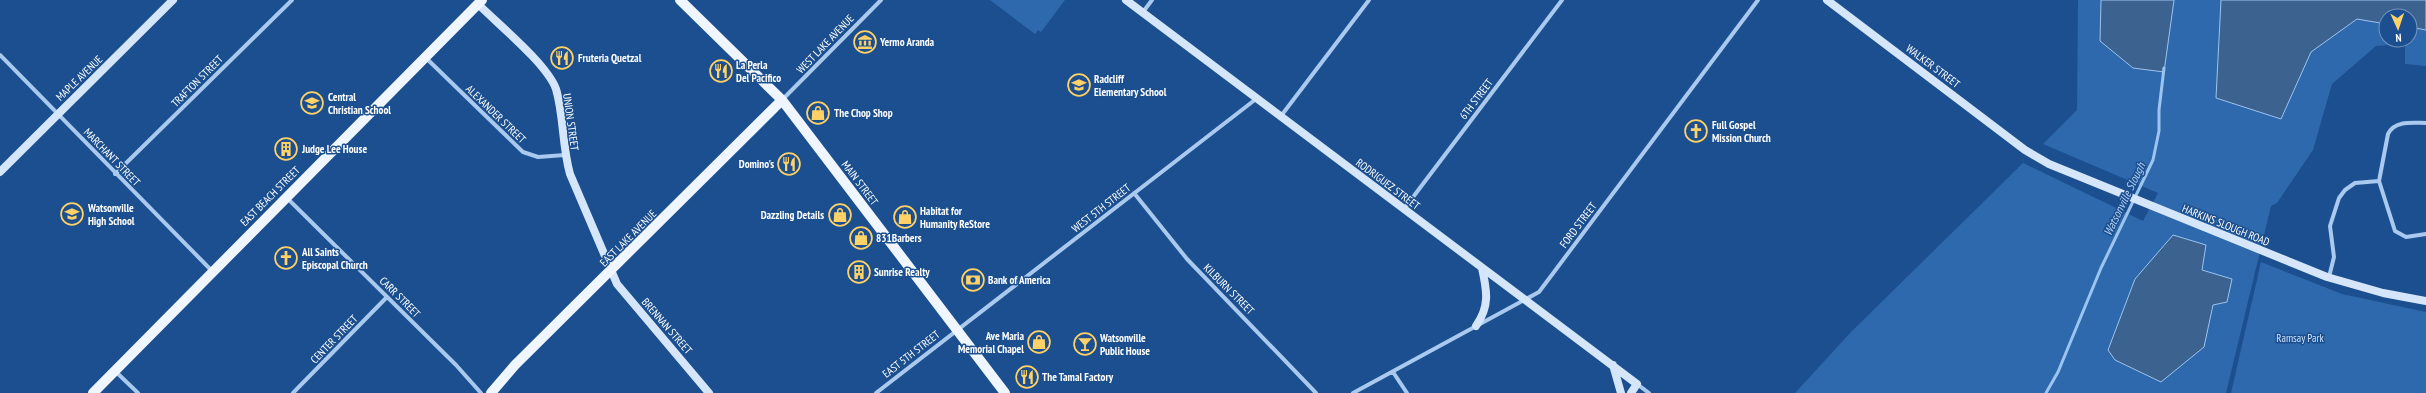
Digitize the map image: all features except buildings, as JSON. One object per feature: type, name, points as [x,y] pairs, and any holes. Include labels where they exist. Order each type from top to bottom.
[{"type":"main road","name":"MAIN STREET","points":[[680,0],[782,100],[1005,393]]},
{"type":"main road","name":"EAST BEACH STREET","points":[[93,393],[212,271],[426,58],[478,1]]},
{"type":"main road","name":"EAST LAKE AVENUE","points":[[491,393],[515,365],[782,100]]},
{"type":"street","name":"MAPLE AVENUE","points":[[0,172],[173,0]]},
{"type":"street","name":"TRAFTON STREET","points":[[115,174],[292,0]]},
{"type":"street","name":"WEST LAKE AVENUE","points":[[782,100],[881,0]]},
{"type":"street","name":"RODRIGUEZ STREET","points":[[1126,0],[1649,393]]},
{"type":"street","points":[[1142,13],[1152,0]]},
{"type":"street","points":[[1281,117],[1369,0]]},
{"type":"street","name":"6TH STREET","points":[[1404,209],[1562,0]]},
{"type":"street","name":"FORD STREET","points":[[1354,393],[1539,292],[1758,0]]},
{"type":"street","name":"WALKER STREET","points":[[1827,0],[2025,150]]},
{"type":"street","name":"UNION STREET","points":[[478,1],[546,72],[556,90],[565,155],[570,174],[611,271]]},
{"type":"street","name":"MARCHANT STREET","points":[[0,55],[115,174],[212,271]]},
{"type":"street","name":"ALEXANDER STREET","points":[[426,58],[523,152],[538,157],[565,155]]},
{"type":"street","name":"WEST 5TH STREET","points":[[958,330],[1256,99]]},
{"type":"street","points":[[2426,123],[2401,123],[2392,128],[2388,134],[2379,181],[2396,231],[2406,236],[2426,234]]},
{"type":"street","name":"HARKINS SLOUGH ROAD","points":[[2025,150],[2049,164],[2328,278],[2383,293],[2426,301]]},
{"type":"street","points":[[2328,278],[2334,257],[2330,226],[2339,198],[2345,190],[2355,183],[2379,181]]},
{"type":"street","name":"KILBURN STREET","points":[[1134,193],[1187,259],[1316,393]]},
{"type":"street","name":"CARR STREET","points":[[286,198],[388,297],[482,393]]},
{"type":"street","points":[[1476,326],[1485,312],[1488,300],[1482,268]]},
{"type":"street","name":"BRENNAN STREET","points":[[611,271],[622,291],[710,393]]},
{"type":"street","name":"CENTER STREET","points":[[293,393],[388,297]]},
{"type":"street","name":"EAST 5TH STREET","points":[[876,393],[958,330]]},
{"type":"street","points":[[1612,365],[1617,374],[1620,393]]},
{"type":"street","points":[[115,370],[138,393]]},
{"type":"street","points":[[1393,372],[1407,393]]},
{"type":"street","points":[[1631,393],[1637,384]]},
{"type":"green space","points":[[990,0],[1065,0],[1041,32],[1038,30],[1035,34]]},
{"type":"green space","points":[[2078,0],[2426,0],[2426,66],[2405,64],[2405,48],[2418,48],[2418,8],[2378,8],[2378,46],[2332,84],[2313,150],[2277,203],[2271,206],[2226,393],[1795,393],[1851,332],[2023,163],[2143,221],[2158,193],[2043,144],[2077,110]]},
{"type":"green space","name":"Ramsay Park","points":[[2261,262],[2342,294],[2426,312],[2426,393],[2231,393]]},
{"type":"shaded area","points":[[2101,0],[2174,0],[2164,72],[2133,68],[2100,41]]},
{"type":"shaded area","points":[[2221,0],[2426,0],[2426,30],[2418,28],[2418,8],[2378,8],[2378,23],[2357,19],[2311,52],[2281,119],[2216,98]]},
{"type":"shaded area","points":[[2173,235],[2206,245],[2202,270],[2232,279],[2227,302],[2213,305],[2204,347],[2161,382],[2115,360],[2108,350],[2135,279]]},
{"type":"waterway","name":"Watsonville Slough","points":[[2046,393],[2058,372],[2101,268],[2153,160],[2159,131],[2159,110],[2164,68]]},
{"type":"place","name":"Yermo Aranda","points":[[865,42]]},
{"type":"place","name":"Fruteria Quetzal","points":[[562,58]]},
{"type":"place","name":"La Perla Del Pacifico","points":[[721,71]]},
{"type":"place","name":"Radcliff Elementary School","points":[[1079,85]]},
{"type":"place","name":"Central Christian School","points":[[312,103]]},
{"type":"place","name":"The Chop Shop","points":[[818,113]]},
{"type":"place","name":"Full Gospel Mission Church","points":[[1696,131]]},
{"type":"place","name":"Judge Lee House","points":[[286,149]]},
{"type":"place","name":"Domino's","points":[[789,164]]},
{"type":"place","name":"Watsonville High School","points":[[72,214]]},
{"type":"place","name":"Dazzling Details","points":[[840,215]]},
{"type":"place","name":"Habitat for Humanity ReStore","points":[[905,217]]},
{"type":"place","name":"831Barbers","points":[[861,238]]},
{"type":"place","name":"All Saints Episcopal Church","points":[[286,258]]},
{"type":"place","name":"Sunrise Realty","points":[[859,272]]},
{"type":"place","name":"Bank of America","points":[[973,280]]},
{"type":"place","name":"Ave Maria Memorial Chapel","points":[[1039,342]]},
{"type":"place","name":"Watsonville Public House","points":[[1085,344]]},
{"type":"place","name":"The Tamal Factory","points":[[1027,377]]}]
